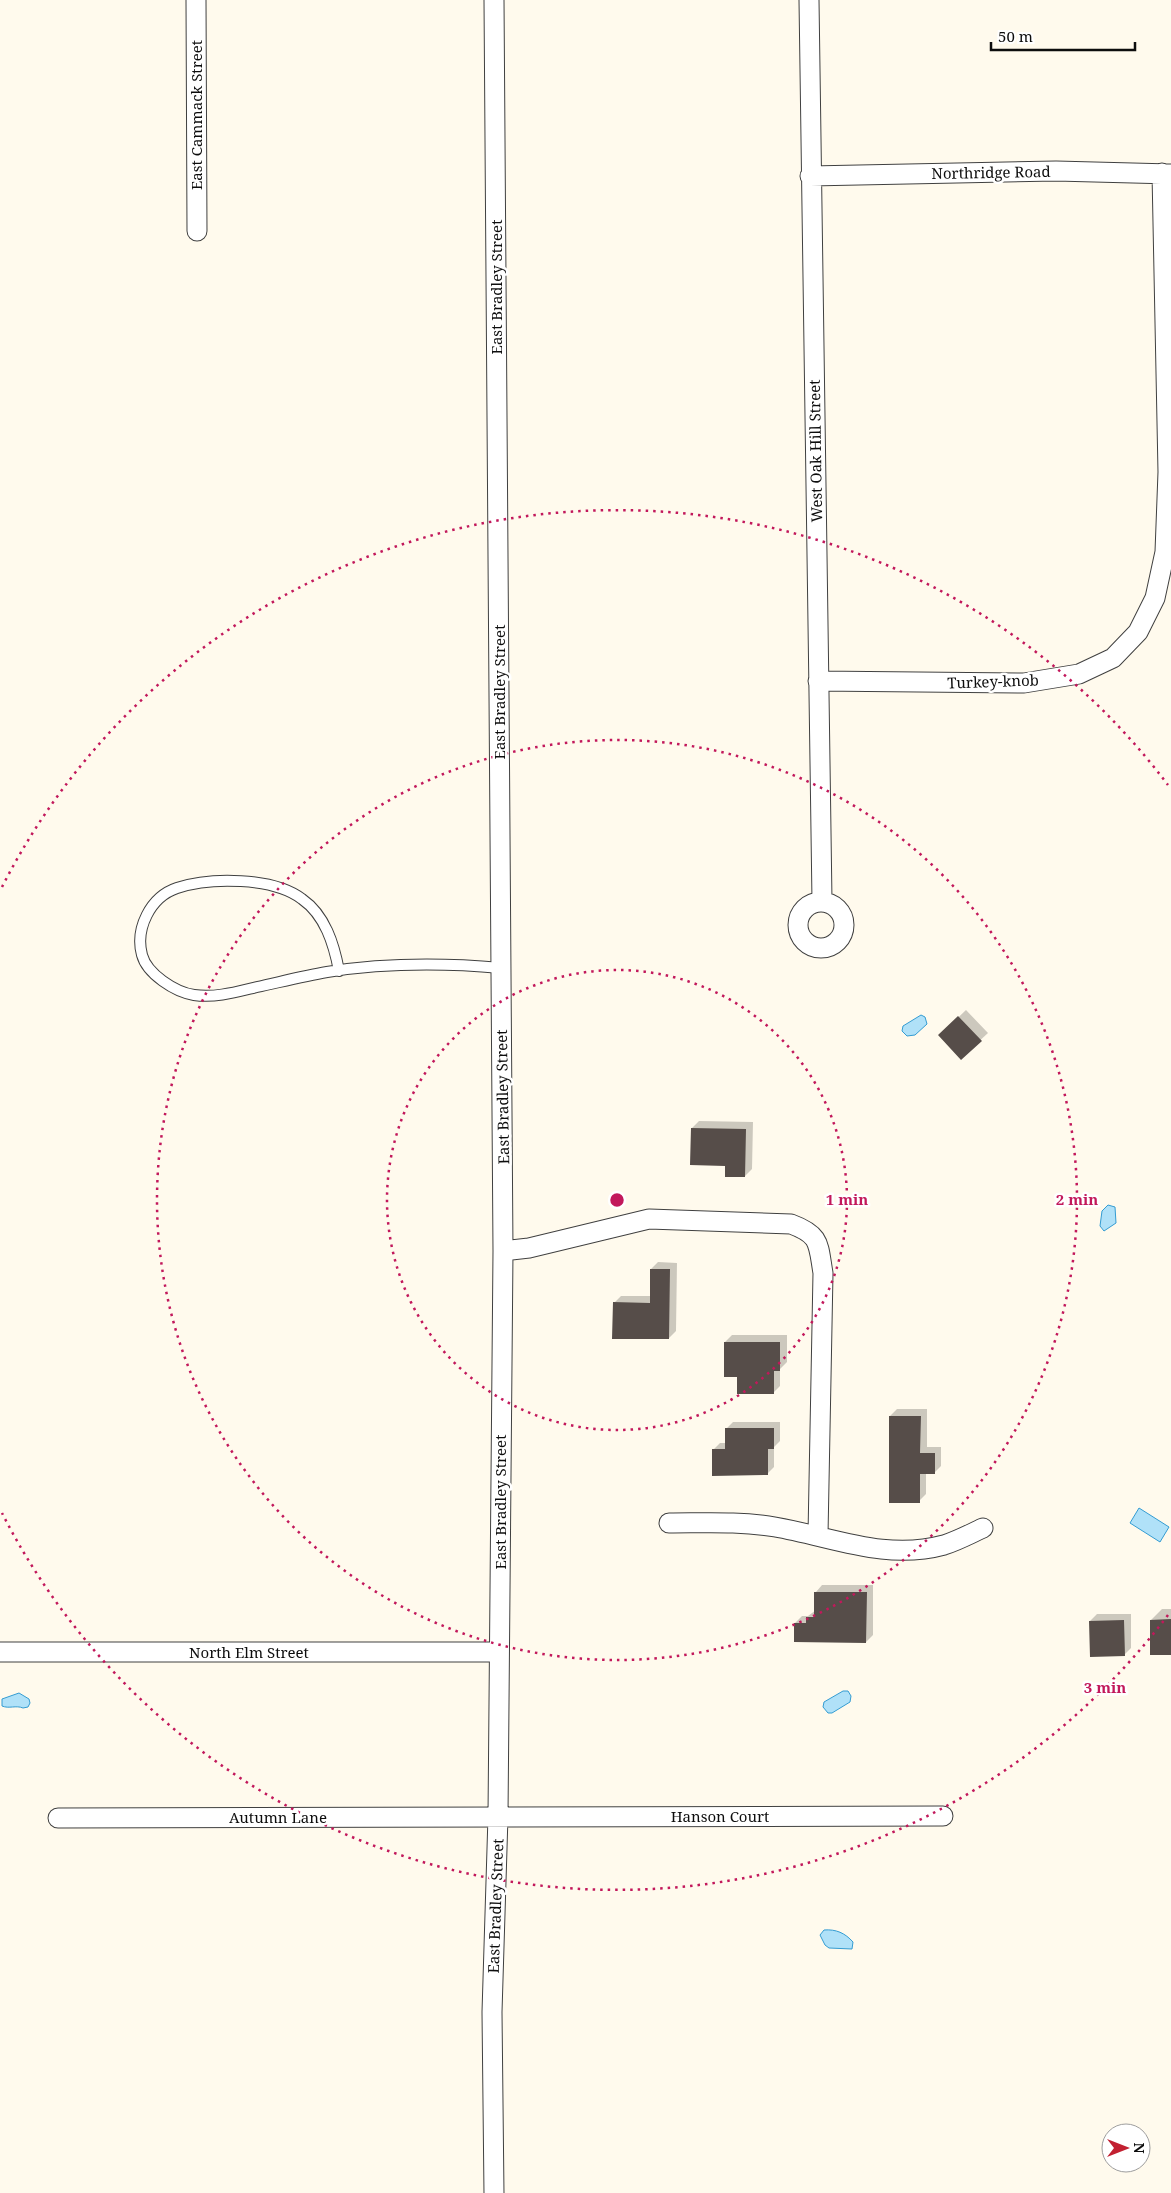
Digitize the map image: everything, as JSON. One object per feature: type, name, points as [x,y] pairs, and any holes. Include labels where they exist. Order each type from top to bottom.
[{"type":"street","name":"East Cammack Street","points":[[196,0],[197,231]]},
{"type":"street","name":"East Bradley Street","points":[[494,0],[503,1251],[498,1816],[492,2012],[494,2193]]},
{"type":"street","name":"West Oak Hill Street","points":[[809,0],[810,176],[822,901]]},
{"type":"street","name":"Northridge Road","points":[[810,176],[1056,171],[1167,173]]},
{"type":"street","name":"Turkey-knob","points":[[818,681],[1024,683],[1079,674],[1113,658],[1138,632],[1155,598],[1165,552],[1168,472],[1167,173]]},
{"type":"street","points":[[503,1251],[529,1248],[649,1219],[791,1224],[807,1230],[815,1236],[823,1273],[818,1535]]},
{"type":"street","points":[[669,1522],[741,1522],[818,1535],[834,1541],[876,1550],[913,1550],[944,1544],[983,1528]]},
{"type":"street","name":"North Elm Street","points":[[0,1652],[499,1652]]},
{"type":"street","name":"Hanson Court","points":[[498,1816],[942,1816]]},
{"type":"street","name":"Autumn Lane","points":[[58,1818],[498,1816]]},
{"type":"lane","points":[[339,971],[336,952],[318,914],[302,898],[278,888],[255,882],[211,882],[177,888],[162,896],[151,909],[141,926],[140,947],[143,961],[158,977],[175,988],[192,994],[217,996],[286,980],[339,971],[455,964],[501,968]]},
{"type":"water","points":[[921,1015],[925,1017],[927,1024],[915,1035],[907,1036],[902,1031],[903,1026]]},
{"type":"water","points":[[1108,1205],[1115,1207],[1116,1223],[1104,1231],[1100,1226],[1102,1211]]},
{"type":"water","points":[[1139,1508],[1169,1527],[1160,1542],[1130,1523]]},
{"type":"water","points":[[843,1691],[848,1691],[851,1696],[850,1702],[832,1713],[828,1713],[823,1707],[824,1702]]},
{"type":"water","points":[[19,1693],[29,1699],[28,1707],[2,1706],[2,1699]]},
{"type":"water","points":[[824,1930],[840,1932],[847,1936],[853,1942],[852,1949],[829,1948],[825,1945],[820,1935]]},
{"type":"building","points":[[958,1016],[982,1041],[961,1060],[938,1035]]},
{"type":"building","points":[[691,1128],[746,1129],[745,1177],[725,1177],[725,1166],[690,1165]]},
{"type":"building","points":[[650,1269],[670,1269],[669,1339],[612,1339],[613,1302],[650,1303]]},
{"type":"building","points":[[724,1342],[780,1342],[780,1371],[774,1371],[774,1394],[737,1394],[737,1377],[724,1377]]},
{"type":"building","points":[[889,1416],[921,1416],[920,1453],[935,1453],[935,1474],[920,1474],[920,1503],[889,1503]]},
{"type":"building","points":[[725,1428],[774,1428],[774,1449],[768,1449],[768,1475],[712,1476],[712,1449],[725,1449]]},
{"type":"building","points":[[814,1592],[867,1592],[866,1643],[794,1642],[794,1623],[806,1623],[806,1617],[814,1617]]},
{"type":"building","points":[[1171,1619],[1171,1655],[1150,1655],[1150,1620]]},
{"type":"building","points":[[1124,1620],[1125,1656],[1090,1657],[1089,1621]]}]
